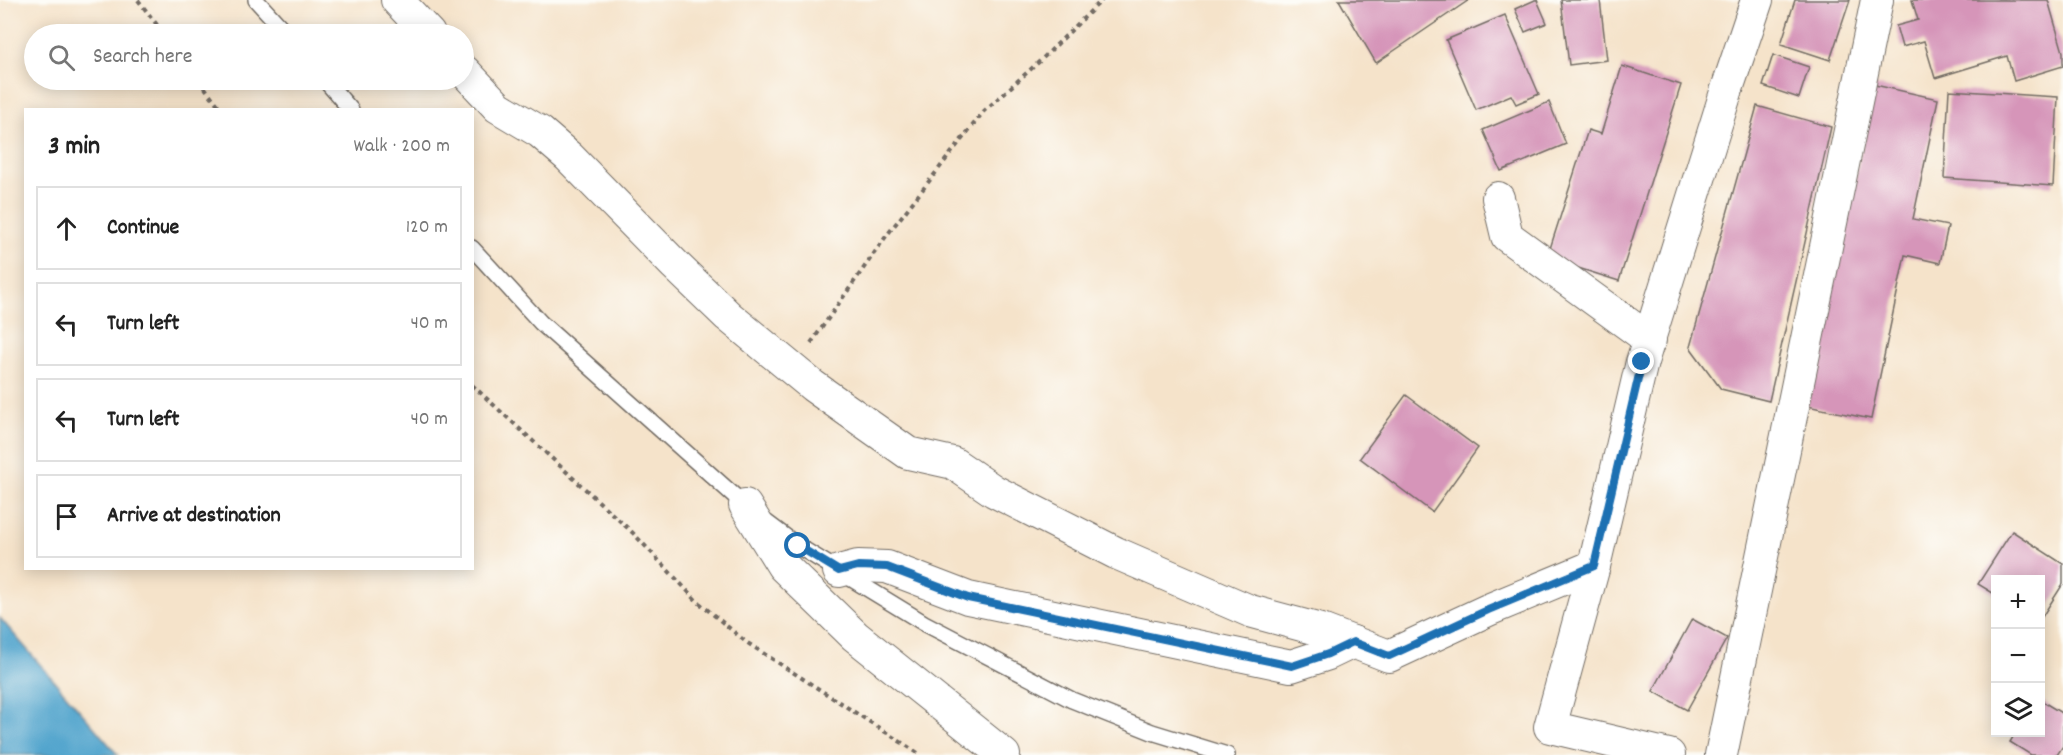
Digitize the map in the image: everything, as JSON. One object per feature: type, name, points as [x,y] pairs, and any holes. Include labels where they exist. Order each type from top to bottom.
[{"type":"street","points":[[397,0],[420,24]]},
{"type":"street","points":[[1670,755],[1550,727],[1594,566],[1642,362],[1757,0]]},
{"type":"street","points":[[1721,755],[1877,0]]},
{"type":"street","points":[[474,82],[498,107],[540,132],[569,157],[728,316],[813,386],[908,453],[953,463],[994,491],[1116,553],[1250,611],[1324,631],[1389,656],[1488,610],[1594,566]]},
{"type":"street","points":[[1498,198],[1508,236],[1650,340]]},
{"type":"street","points":[[745,505],[783,566],[847,628],[1004,755]]},
{"type":"street","points":[[839,571],[858,566],[887,567],[968,598],[1292,666],[1328,654],[1353,642]]},
{"type":"lane","points":[[256,0],[277,24]]},
{"type":"lane","points":[[334,90],[349,108]]},
{"type":"lane","points":[[474,250],[541,323],[745,505],[798,546],[924,623],[1072,699],[1152,732],[1227,755]]},
{"type":"path","points":[[138,0],[156,24]]},
{"type":"path","points":[[795,372],[812,340],[887,235],[984,111],[1040,61],[1102,0]]},
{"type":"path","points":[[207,90],[220,108]]},
{"type":"path","points":[[474,387],[633,533],[697,601],[746,642],[921,755]]},
{"type":"water","points":[[0,618],[118,755],[0,755]]},
{"type":"building","points":[[1339,0],[1469,0],[1376,63]]},
{"type":"building","points":[[1535,0],[1547,23],[1525,32],[1515,9]]},
{"type":"building","points":[[1561,0],[1600,0],[1607,60],[1569,65]]},
{"type":"building","points":[[1795,0],[1850,0],[1830,60],[1781,44]]},
{"type":"building","points":[[1912,0],[2048,0],[2063,52],[2063,66],[2014,81],[2007,56],[1935,78],[1924,41],[1902,47],[1896,26],[1918,20]]},
{"type":"building","points":[[1505,15],[1539,94],[1516,104],[1511,95],[1476,110],[1446,40]]},
{"type":"building","points":[[1773,55],[1809,67],[1799,98],[1763,86]]},
{"type":"building","points":[[1622,66],[1681,85],[1619,281],[1547,258],[1588,130],[1601,134]]},
{"type":"building","points":[[1875,85],[1938,99],[1913,219],[1948,226],[1940,263],[1905,255],[1871,419],[1807,406]]},
{"type":"building","points":[[1949,90],[2058,97],[2053,186],[1944,178]]},
{"type":"building","points":[[1549,102],[1566,144],[1501,171],[1483,130]]},
{"type":"building","points":[[1757,106],[1831,127],[1769,401],[1721,389],[1690,347]]},
{"type":"building","points":[[1406,395],[1478,448],[1432,512],[1360,458]]},
{"type":"building","points":[[2012,531],[2063,564],[2063,584],[2045,612],[2045,575],[1991,575],[1991,592],[1978,584]]},
{"type":"building","points":[[1692,619],[1727,638],[1687,710],[1653,691]]},
{"type":"building","points":[[2045,703],[2063,714],[2063,746],[2057,755],[2031,755],[2010,742],[2013,737],[2045,737]]},
{"type":"route","points":[[798,546],[839,571],[858,566],[887,567],[968,598],[1292,666],[1328,654],[1353,642],[1389,656],[1488,610],[1594,566],[1642,362]]}]
